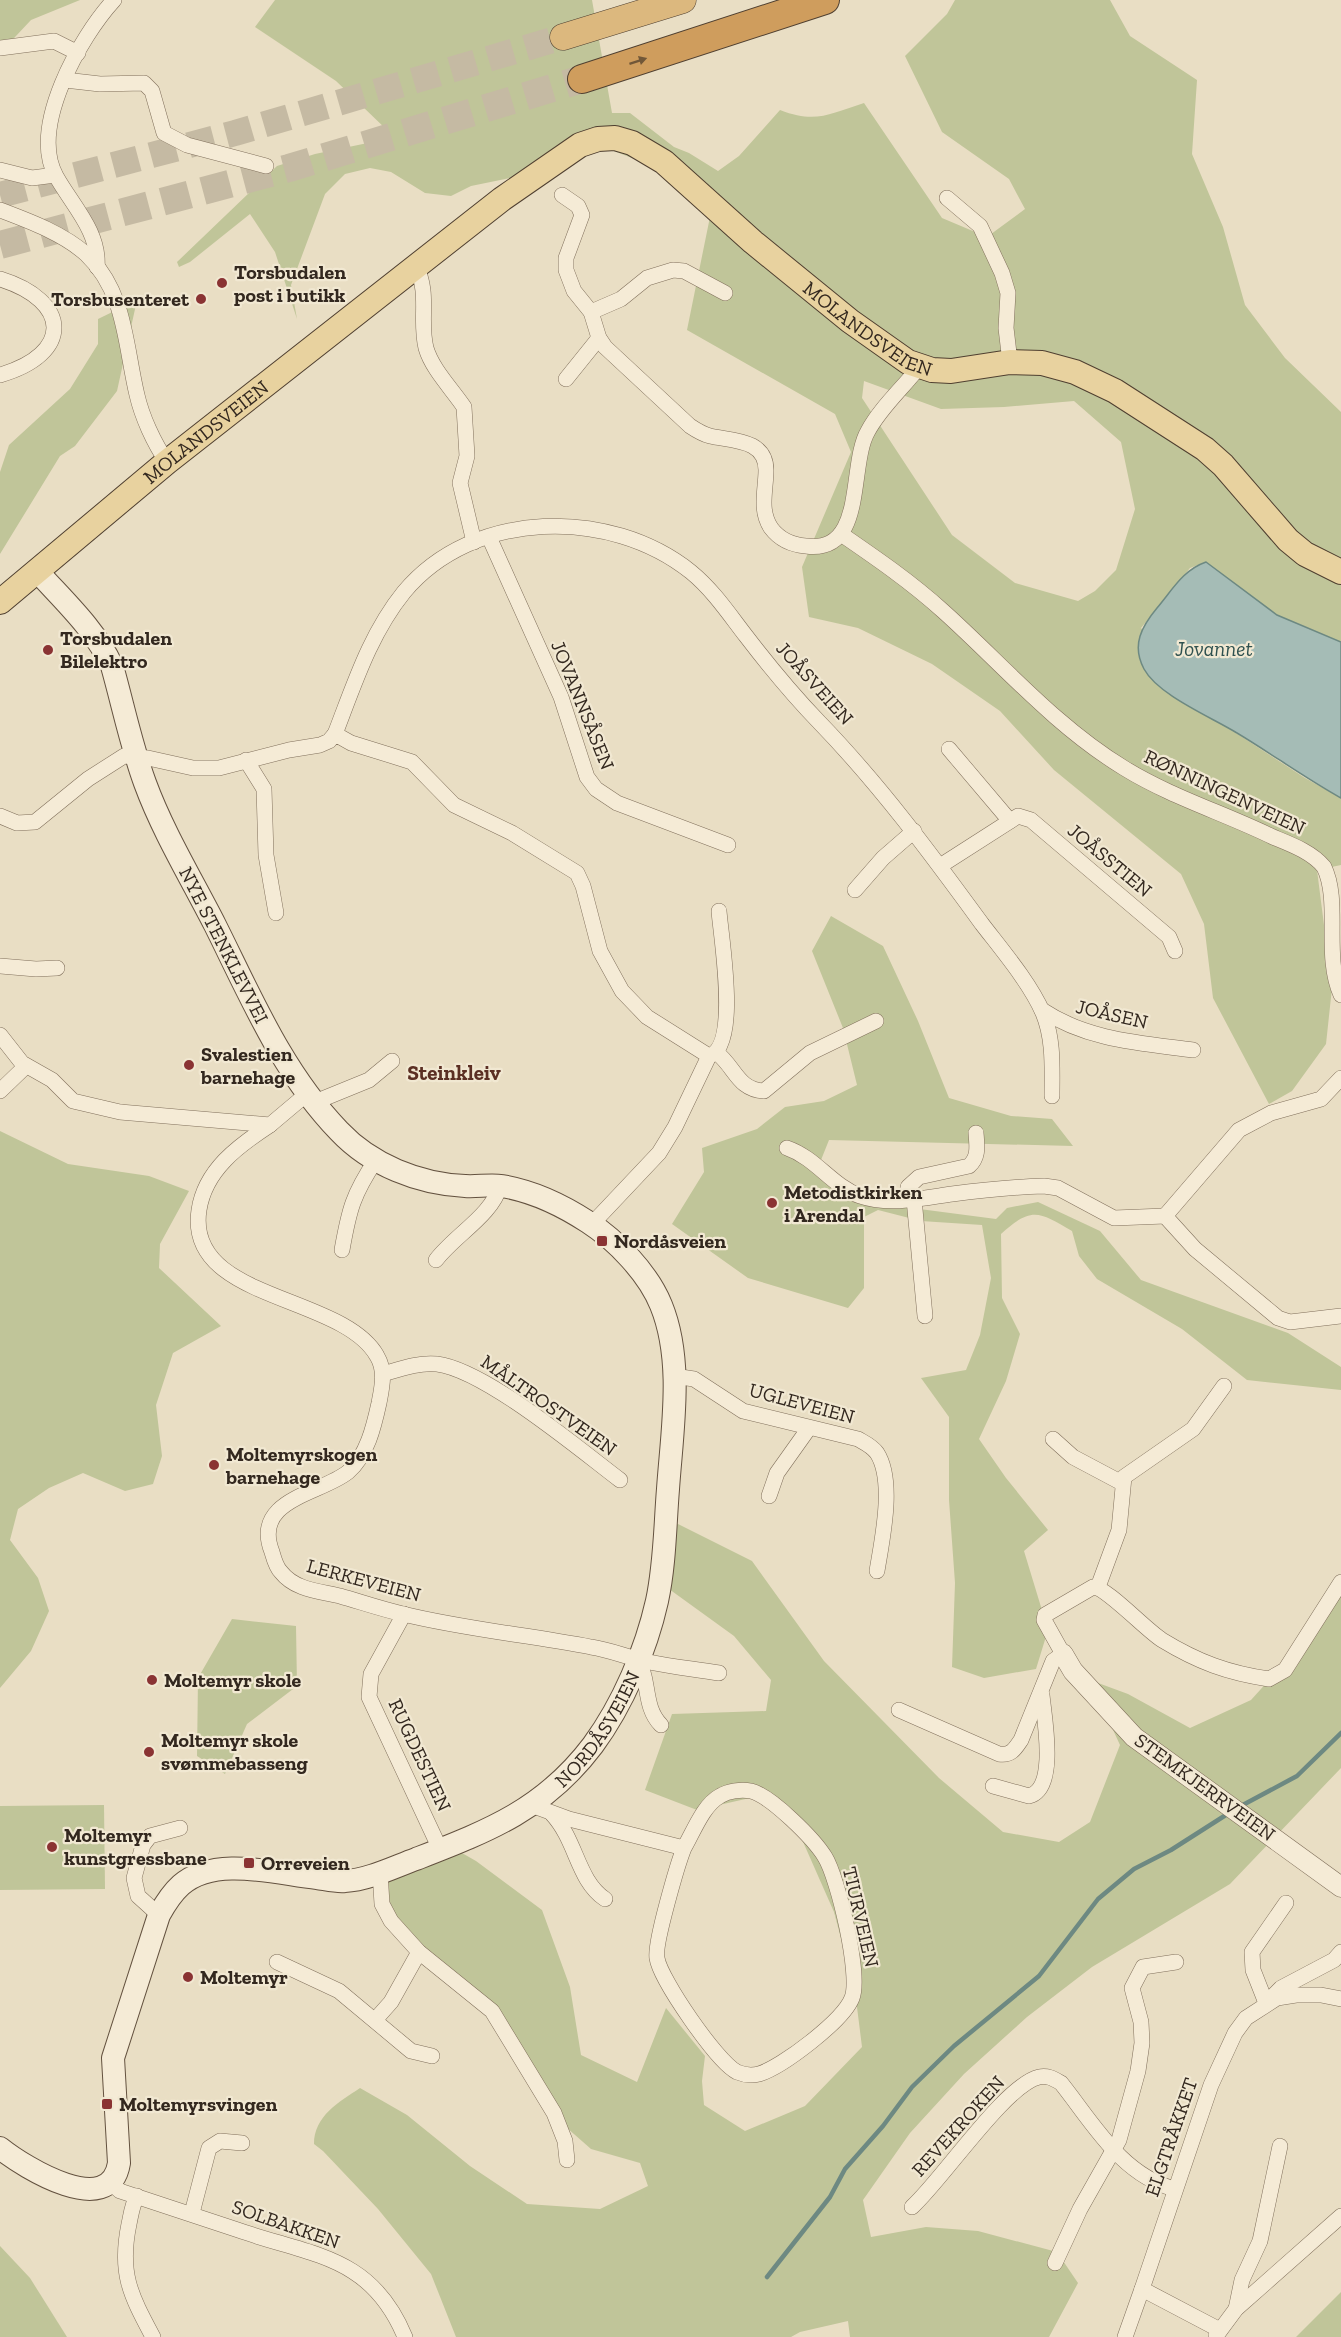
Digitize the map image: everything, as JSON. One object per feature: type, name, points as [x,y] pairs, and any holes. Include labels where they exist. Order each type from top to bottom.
[{"type":"highway","points":[[563,37],[683,0]]},
{"type":"highway","points":[[582,79],[825,0]]},
{"type":"main road","name":"MOLANDSVEIEN","points":[[0,602],[167,462],[502,199],[563,156],[598,139],[615,138],[632,142],[664,162],[753,242],[888,350],[919,367],[951,371],[1010,362],[1042,363],[1075,372],[1115,391],[1172,426],[1223,465],[1288,540],[1305,554],[1341,572]]},
{"type":"main road","name":"NYE STENKLEVVEI","points":[[37,571],[84,622],[106,652],[112,666],[137,758],[164,829],[279,1053],[340,1132],[376,1160],[411,1177],[435,1183],[500,1186],[553,1203],[592,1224]]},
{"type":"main road","name":"NORDÅSVEIEN","points":[[159,1915],[170,1896],[193,1876],[214,1870],[243,1870],[345,1881],[380,1872],[540,1809],[593,1744],[610,1718],[638,1659],[654,1610],[663,1563],[674,1376],[667,1327],[661,1305],[650,1284],[631,1260],[592,1224]]},
{"type":"main road","points":[[0,2148],[34,2170],[69,2185],[98,2190],[112,2184],[117,2176],[119,2163],[113,2058],[159,1915]]},
{"type":"street","points":[[97,267],[97,246],[84,219],[55,175],[49,159],[47,136],[52,112],[78,53],[114,0]]},
{"type":"street","points":[[0,48],[54,41],[78,53]]},
{"type":"street","points":[[65,80],[100,84],[144,83],[152,91],[164,133],[187,145],[266,166]]},
{"type":"street","points":[[0,170],[32,178],[55,175]]},
{"type":"street","points":[[562,195],[578,206],[582,215],[566,258],[567,270],[574,291],[591,312],[599,338],[605,347],[690,426],[702,434],[749,444],[759,450],[766,468],[764,512],[771,528],[782,538],[795,545],[816,548],[829,544],[841,534],[851,513],[859,455],[866,433],[919,367]]},
{"type":"street","points":[[947,198],[980,226],[1002,273],[1008,293],[1006,328],[1010,362]]},
{"type":"street","points":[[0,210],[36,224],[62,238],[85,254],[102,272],[122,312],[141,409],[167,462]]},
{"type":"street","points":[[416,266],[425,290],[423,328],[426,349],[464,407],[467,447],[460,483],[474,542]]},
{"type":"street","points":[[591,312],[621,299],[647,278],[673,270],[684,272],[724,293]]},
{"type":"street","points":[[0,279],[20,285],[41,300],[54,320],[55,330],[42,354],[29,364],[0,375]]},
{"type":"street","points":[[566,379],[599,338]]},
{"type":"street","name":"JOÅSVEIEN","points":[[335,734],[363,659],[394,605],[427,570],[474,542],[529,528],[567,525],[614,533],[668,555],[708,588],[768,664],[819,722],[848,750],[914,831],[1042,1010]]},
{"type":"street","name":"RØNNINGENVEIEN","points":[[841,534],[940,608],[1038,702],[1083,740],[1116,763],[1173,794],[1230,816],[1315,858],[1327,872],[1335,890],[1337,908],[1334,962],[1341,995]]},
{"type":"street","name":"JOVANNSÅSEN","points":[[489,537],[561,697],[587,777],[596,789],[617,803],[728,845]]},
{"type":"street","points":[[0,816],[17,823],[34,822],[88,779],[124,756],[148,758],[205,769],[320,745],[329,741],[335,734],[351,743],[411,762],[454,805],[512,833],[577,873],[583,886],[600,951],[622,991],[647,1017],[713,1055],[743,1085],[752,1090],[764,1091],[810,1053],[876,1021]]},
{"type":"street","points":[[940,866],[1010,821],[949,749]]},
{"type":"street","points":[[246,760],[264,789],[266,855],[276,913]]},
{"type":"street","name":"JOÅSSTIEN","points":[[1010,821],[1018,816],[1031,820],[1169,937],[1175,951]]},
{"type":"street","points":[[855,890],[884,858],[914,831]]},
{"type":"street","points":[[592,1224],[659,1153],[713,1055],[724,1040],[727,1001],[719,911]]},
{"type":"street","points":[[0,966],[57,968]]},
{"type":"street","name":"JOÅSEN","points":[[1042,1010],[1063,1024],[1100,1036],[1193,1050]]},
{"type":"street","name":"JOÅSEN","points":[[1042,1010],[1052,1053],[1052,1096]]},
{"type":"street","points":[[0,1035],[26,1066],[52,1080],[73,1101],[120,1112],[270,1125]]},
{"type":"street","points":[[383,1374],[378,1358],[361,1338],[310,1310],[233,1276],[217,1264],[207,1250],[197,1221],[201,1196],[212,1176],[229,1155],[311,1097],[369,1080],[392,1061]]},
{"type":"street","points":[[0,1090],[26,1066]]},
{"type":"street","points":[[787,1148],[807,1157],[835,1180],[860,1196],[880,1199],[911,1199],[1044,1186],[1064,1191],[1114,1218],[1165,1216],[1239,1130],[1271,1113],[1321,1100],[1341,1078]]},
{"type":"street","points":[[925,1316],[908,1187],[919,1177],[969,1166],[974,1162],[977,1153],[976,1133]]},
{"type":"street","points":[[342,1250],[351,1203],[359,1184],[376,1160]]},
{"type":"street","points":[[436,1260],[449,1243],[492,1204],[500,1186]]},
{"type":"street","points":[[1165,1216],[1195,1249],[1278,1318],[1290,1322],[1341,1316]]},
{"type":"street","name":"MÅLTROSTVEIEN","points":[[383,1374],[415,1365],[434,1364],[469,1373],[557,1433],[620,1480]]},
{"type":"street","name":"LERKEVEIEN","points":[[383,1374],[375,1418],[359,1461],[347,1473],[293,1498],[279,1510],[270,1524],[268,1535],[279,1571],[295,1585],[404,1614],[593,1647],[638,1659],[719,1673]]},
{"type":"street","name":"UGLEVEIEN","points":[[674,1376],[694,1379],[743,1411],[858,1439],[878,1455],[885,1493],[885,1520],[877,1571]]},
{"type":"street","points":[[1098,1587],[1119,1530],[1122,1484],[1131,1471],[1194,1429],[1224,1386]]},
{"type":"street","points":[[769,1496],[777,1473],[809,1428]]},
{"type":"street","points":[[1053,1439],[1073,1457],[1122,1484]]},
{"type":"street","points":[[1098,1587],[1161,1640],[1209,1666],[1269,1679],[1285,1670],[1341,1582]]},
{"type":"street","points":[[899,1710],[1005,1755],[1013,1751],[1021,1740],[1053,1661],[1063,1654],[1044,1620],[1045,1615],[1077,1594],[1098,1587]]},
{"type":"street","name":"RUGDESTIEN","points":[[404,1614],[371,1674],[369,1697],[440,1849]]},
{"type":"street","name":"STEMKJERRVEIEN","points":[[1063,1654],[1073,1671],[1134,1737],[1341,1887]]},
{"type":"street","points":[[638,1659],[644,1673],[648,1702],[655,1720],[661,1725]]},
{"type":"street","points":[[993,1786],[1029,1796],[1040,1790],[1045,1774],[1048,1747],[1042,1692]]},
{"type":"street","name":"TIURVEIEN","points":[[736,1791],[751,1791],[804,1829],[826,1858],[851,1949],[855,1983],[853,1997],[846,2009],[810,2042],[770,2070],[746,2075],[721,2060],[660,1970],[656,1950],[684,1848],[715,1799],[736,1791]]},
{"type":"street","points":[[540,1809],[684,1848]]},
{"type":"street","points":[[540,1809],[565,1828],[587,1881],[605,1899]]},
{"type":"street","points":[[159,1915],[138,1896],[134,1878],[143,1845],[150,1836],[180,1828]]},
{"type":"street","points":[[380,1872],[382,1904],[391,1921],[419,1952],[492,2011],[554,2113],[565,2141],[567,2160]]},
{"type":"street","points":[[1286,1903],[1252,1952],[1252,1970],[1266,2003],[1281,1988],[1334,1960],[1341,1952]]},
{"type":"street","points":[[375,2020],[391,2002],[419,1952]]},
{"type":"street","points":[[277,1962],[339,1991],[411,2051],[432,2056]]},
{"type":"street","points":[[1055,2263],[1080,2209],[1119,2140],[1138,2072],[1142,2043],[1141,2022],[1132,1988],[1143,1967],[1176,1962]]},
{"type":"street","name":"ELGTRÅKKET","points":[[1125,2337],[1225,2051],[1246,2018],[1266,2003],[1296,1995],[1321,1995],[1341,2000]]},
{"type":"street","name":"REVEKROKEN","points":[[912,2207],[1004,2102],[1024,2084],[1040,2076],[1049,2077],[1061,2083],[1125,2163],[1144,2177],[1175,2189]]},
{"type":"street","points":[[192,2212],[209,2148],[220,2141],[242,2143]]},
{"type":"street","points":[[1236,2309],[1242,2280],[1260,2241],[1280,2146]]},
{"type":"street","name":"SOLBAKKEN","points":[[112,2184],[120,2191],[192,2212],[240,2231],[298,2246],[350,2268],[387,2300],[405,2337]]},
{"type":"street","points":[[137,2196],[124,2251],[124,2269],[134,2301],[153,2337]]},
{"type":"street","points":[[1142,2289],[1218,2333],[1236,2309],[1341,2216]]},
{"type":"green space","points":[[0,0],[80,0],[31,20],[0,53]]},
{"type":"green space","points":[[275,0],[592,0],[612,113],[630,113],[674,147],[689,153],[718,171],[739,156],[780,110],[813,117],[832,114],[864,103],[942,218],[987,237],[1025,209],[1009,179],[942,132],[905,56],[947,14],[955,0],[1110,0],[1130,36],[1197,80],[1192,154],[1223,227],[1245,305],[1285,358],[1341,412],[1341,642],[1277,615],[1206,562],[1190,568],[1141,628],[1236,733],[1305,778],[1341,798],[1341,865],[1317,870],[1332,988],[1326,1044],[1292,1091],[1269,1104],[1213,998],[1204,924],[1181,874],[1054,770],[1000,711],[932,664],[858,628],[809,617],[802,567],[851,452],[835,414],[687,330],[711,212],[645,163],[585,140],[520,176],[471,186],[451,196],[425,193],[391,172],[370,168],[345,174],[325,194],[291,285],[297,319],[275,252],[250,214],[190,262],[179,267],[177,262],[277,166],[315,154],[382,140],[388,131],[336,81],[255,27]],"holes":[[[864,381],[941,409],[1074,401],[1121,442],[1135,509],[1116,570],[1095,591],[1078,601],[1015,583],[952,535],[862,398]]]},
{"type":"green space","points":[[137,300],[117,391],[75,446],[60,456],[0,554],[0,472],[9,445],[70,389],[98,344],[98,319]]},
{"type":"green space","points":[[831,916],[883,946],[918,1021],[949,1098],[1011,1116],[1052,1119],[1073,1146],[829,1140],[817,1170],[843,1199],[996,1219],[1007,1208],[1038,1202],[1100,1231],[1141,1280],[1288,1333],[1341,1367],[1341,1390],[1247,1380],[1182,1329],[1097,1279],[1079,1256],[1072,1231],[1043,1216],[1036,1215],[1021,1219],[1001,1234],[1002,1298],[1020,1334],[1006,1381],[979,1439],[1006,1478],[1048,1530],[1024,1551],[1048,1630],[1036,1669],[984,1678],[952,1667],[955,1583],[949,1500],[949,1417],[921,1378],[966,1370],[980,1335],[991,1278],[982,1225],[921,1221],[878,1210],[864,1217],[864,1288],[848,1308],[748,1278],[672,1224],[704,1172],[702,1148],[757,1129],[785,1107],[824,1101],[857,1085],[843,1028],[812,951]]},
{"type":"green space","points":[[0,1131],[68,1164],[149,1176],[189,1191],[160,1244],[159,1268],[221,1326],[173,1353],[156,1405],[162,1456],[153,1484],[125,1491],[83,1473],[49,1488],[18,1509],[10,1540],[38,1578],[49,1611],[31,1651],[0,1688]]},
{"type":"green space","points":[[678,1524],[752,1561],[824,1661],[939,1778],[1003,1832],[1059,1842],[1090,1822],[1120,1745],[1090,1680],[1128,1694],[1190,1728],[1251,1700],[1307,1638],[1341,1579],[1341,1768],[1230,1884],[1092,1967],[1027,2017],[964,2074],[910,2133],[863,2200],[871,2237],[926,2227],[978,2231],[1057,2252],[1078,2283],[1049,2337],[850,2337],[848,2321],[800,2332],[791,2337],[456,2337],[431,2274],[378,2209],[314,2144],[318,2125],[323,2118],[336,2104],[360,2088],[407,2115],[470,2166],[527,2204],[600,2209],[648,2186],[640,2163],[591,2149],[558,2120],[517,2048],[461,1991],[399,1938],[381,1887],[439,1840],[476,1861],[542,1910],[570,1987],[581,2055],[637,2082],[666,2008],[705,2056],[702,2081],[704,2105],[745,2131],[805,2106],[862,2047],[855,1991],[834,1912],[800,1835],[763,1795],[697,1810],[645,1790],[672,1714],[766,1711],[771,1680],[734,1636],[669,1589],[665,1533]]},
{"type":"green space","points":[[232,1619],[296,1626],[297,1686],[247,1724],[225,1774],[197,1756],[198,1678]]},
{"type":"green space","name":"Moltemyr kunstgressbane","points":[[104,1805],[105,1889],[0,1890],[0,1806]]},
{"type":"green space","points":[[0,2246],[30,2278],[67,2337],[0,2337]]},
{"type":"green space","points":[[1341,2292],[1341,2337],[1296,2337]]},
{"type":"water","name":"Jovannet","points":[[1206,562],[1277,615],[1341,642],[1341,798],[1237,733],[1186,705],[1161,688],[1144,669],[1138,652],[1138,644],[1147,622],[1173,587],[1191,570]]},
{"type":"waterway","points":[[1239,1807],[1297,1776],[1341,1733]]},
{"type":"waterway","points":[[767,2277],[830,2197],[845,2169],[883,2126],[912,2087],[954,2046],[1039,1976],[1098,1899],[1134,1869],[1171,1850],[1229,1813]]},
{"type":"tunnel","points":[[0,195],[235,133],[563,37]]},
{"type":"tunnel","points":[[0,245],[289,168],[582,79]]},
{"type":"place","name":"Torsbudalen post i butikk","points":[[222,283]]},
{"type":"place","name":"Torsbusenteret","points":[[201,299]]},
{"type":"place","name":"Torsbudalen Bilelektro","points":[[48,650]]},
{"type":"place","name":"Svalestien barnehage","points":[[189,1065]]},
{"type":"place","name":"Metodistkirken i Arendal","points":[[772,1203]]},
{"type":"place","name":"Nordåsveien","points":[[602,1241]]},
{"type":"place","name":"Moltemyrskogen barnehage","points":[[214,1465]]},
{"type":"place","name":"Moltemyr skole","points":[[152,1680]]},
{"type":"place","name":"Moltemyr skole svømmebasseng","points":[[149,1752]]},
{"type":"place","name":"Moltemyr kunstgressbane","points":[[52,1847]]},
{"type":"place","name":"Orreveien","points":[[249,1863]]},
{"type":"place","name":"Moltemyr","points":[[188,1977]]},
{"type":"place","name":"Moltemyrsvingen","points":[[107,2104]]},
{"type":"district","name":"Steinkleiv","points":[[454,1072]]}]
